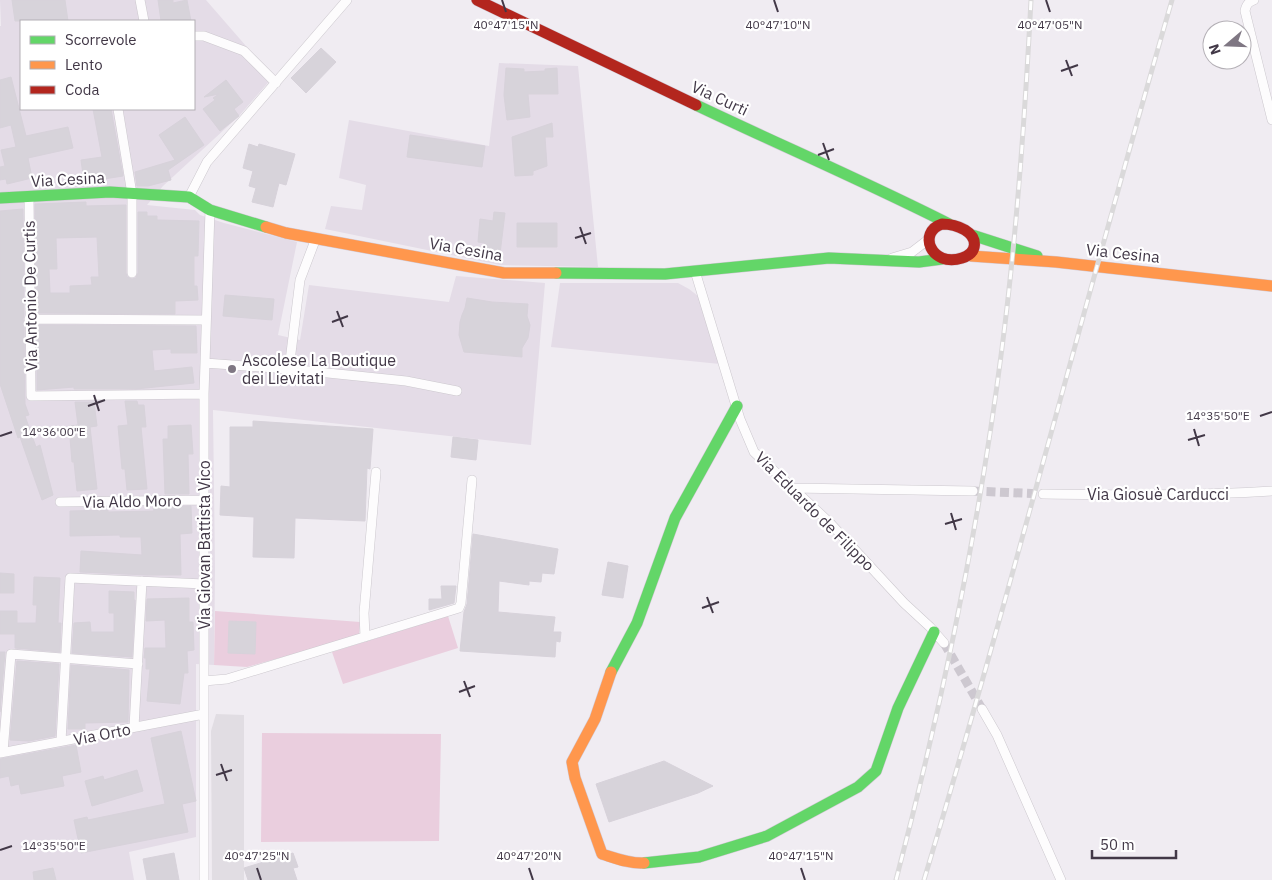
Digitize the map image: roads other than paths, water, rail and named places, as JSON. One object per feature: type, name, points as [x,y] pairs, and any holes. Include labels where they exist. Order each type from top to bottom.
[{"type":"street","points":[[140,0],[144,20]]},
{"type":"street","points":[[189,197],[207,162],[347,0]]},
{"type":"street","name":"Via Curti","points":[[477,0],[949,224]]},
{"type":"street","points":[[1254,0],[1249,2],[1245,11],[1272,120]]},
{"type":"street","points":[[195,36],[204,36],[244,51],[276,83]]},
{"type":"street","points":[[118,110],[132,194],[132,273]]},
{"type":"street","name":"Via Cesina","points":[[0,198],[110,192],[189,197],[210,210],[286,232],[504,273],[665,274],[829,258],[919,262],[964,259],[970,256],[1056,262],[1272,286]]},
{"type":"street","name":"Via Antonio De Curtis","points":[[29,197],[31,396],[204,394]]},
{"type":"street","points":[[911,205],[930,235],[932,248],[937,256],[942,259]]},
{"type":"street","name":"Via Giovan Battista Vico","points":[[204,880],[204,394],[210,210]]},
{"type":"street","points":[[949,224],[966,230],[972,235],[1056,262]]},
{"type":"street","name":"Via Cesina","points":[[886,260],[912,252],[930,235],[935,227],[949,224]]},
{"type":"street","points":[[970,256],[974,250],[975,242],[972,235]]},
{"type":"street","points":[[289,369],[300,280],[316,238]]},
{"type":"street","name":"Via Eduardo de Filippo","points":[[695,271],[740,419],[754,452],[830,523],[944,643]]},
{"type":"street","points":[[29,319],[206,320]]},
{"type":"street","points":[[205,363],[289,369],[406,381],[457,391]]},
{"type":"street","points":[[737,406],[675,518],[637,623],[609,677],[595,719],[572,762],[602,854],[640,863],[699,857],[767,836],[858,787],[876,771],[898,708],[934,632]]},
{"type":"street","points":[[365,637],[364,613],[376,472]]},
{"type":"street","points":[[204,680],[227,679],[459,608],[472,480]]},
{"type":"street","points":[[792,488],[973,491]]},
{"type":"street","name":"Via Giosuè Carducci","points":[[1043,494],[1236,494],[1272,491]]},
{"type":"street","name":"Via Aldo Moro","points":[[60,502],[204,500]]},
{"type":"street","points":[[61,742],[70,578],[204,584]]},
{"type":"street","points":[[134,727],[142,581]]},
{"type":"street","points":[[2,753],[11,654],[138,664]]},
{"type":"street","points":[[982,709],[997,735],[1061,880]]},
{"type":"street","name":"Via Orto","points":[[2,753],[204,714]]},
{"type":"tunnel","points":[[973,491],[1043,494]]},
{"type":"tunnel","points":[[944,643],[982,709]]},
{"type":"railway","points":[[896,880],[929,748],[958,616],[993,415],[1016,218],[1031,0]]},
{"type":"railway","points":[[924,880],[988,661],[1172,0]]},
{"type":"place","name":"Ascolese La Boutique dei Lievitati","points":[[232,369]]}]
